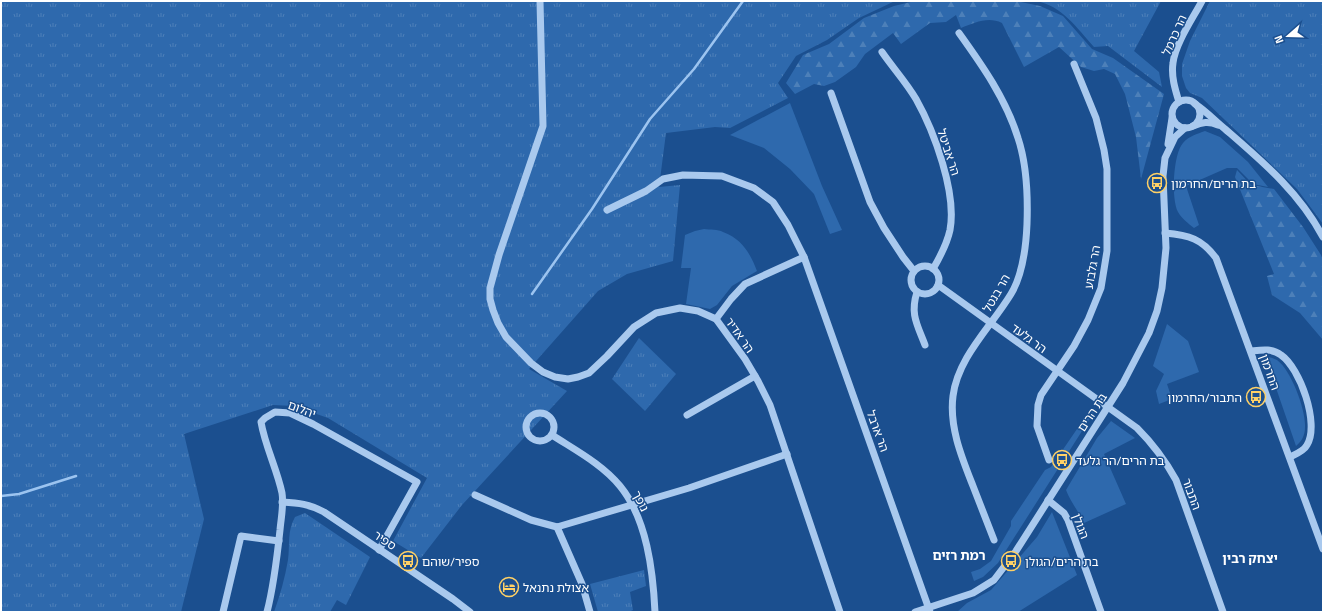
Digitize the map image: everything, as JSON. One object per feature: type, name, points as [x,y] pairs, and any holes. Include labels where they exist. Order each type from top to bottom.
[{"type":"street","name":"הר אדיר","points":[[540,1],[543,126],[499,255],[490,288],[491,305],[498,323],[506,337],[531,363],[543,372],[555,377],[568,379],[588,373],[602,361],[634,327],[656,313],[680,308],[698,311],[716,319],[755,376],[770,405],[840,612]]},
{"type":"street","name":"הר כרמל","points":[[1179,102],[1174,83],[1173,61],[1185,33],[1202,1]]},
{"type":"street","name":"הר בנטל","points":[[959,33],[990,78],[1018,137],[1024,171],[1028,217],[1027,237],[1023,260],[1012,292],[960,370],[955,384],[953,397],[953,413],[957,441],[994,540]]},
{"type":"street","name":"הר אביטל","points":[[882,52],[916,99],[927,121],[949,187],[951,215],[950,230],[934,269]]},
{"type":"street","name":"הר גלבוע","points":[[1049,460],[1040,437],[1036,416],[1038,406],[1041,396],[1081,334],[1093,310],[1101,288],[1107,251],[1107,169],[1104,150],[1096,118],[1074,64]]},
{"type":"street","points":[[831,93],[875,213],[899,251],[914,271]]},
{"type":"street","points":[[1224,128],[1209,122],[1203,122],[1185,128],[1178,125],[1172,118],[1173,110],[1179,102],[1186,100],[1195,104],[1224,128],[1254,153],[1291,191],[1309,214],[1323,237]]},
{"type":"street","points":[[1193,126],[1200,115],[1195,104]]},
{"type":"street","name":"בת הרים","points":[[915,612],[929,610],[973,593],[994,580],[1016,551],[1107,408],[1139,353],[1149,333],[1157,311],[1162,288],[1166,248],[1163,176],[1172,118]]},
{"type":"street","name":"בת הרים","points":[[1167,152],[1175,137],[1185,128]]},
{"type":"street","name":"הר ארבל","points":[[607,210],[646,191],[663,179],[683,175],[722,176],[754,188],[773,202],[788,225],[804,257],[929,610]]},
{"type":"street","name":"החרמון","points":[[1166,233],[1181,235],[1203,243],[1216,258],[1323,549]]},
{"type":"street","points":[[716,319],[731,299],[746,284],[804,257]]},
{"type":"street","points":[[925,266],[934,269],[938,276],[938,286],[927,294],[917,292],[912,286],[911,281],[914,271],[925,266]]},
{"type":"street","name":"הר גלעד","points":[[938,286],[1107,408]]},
{"type":"street","points":[[917,292],[913,304],[914,313],[925,345]]},
{"type":"street","points":[[1251,351],[1273,351],[1282,355],[1291,366],[1306,396],[1311,413],[1312,427],[1310,438],[1307,446],[1300,452],[1290,457]]},
{"type":"street","points":[[687,415],[755,376]]},
{"type":"street","name":"התבור","points":[[1107,408],[1137,428],[1149,440],[1166,463],[1176,480],[1223,612]]},
{"type":"street","name":"יהלום","points":[[267,612],[276,566],[282,495],[263,434],[261,422],[275,412],[290,414],[313,424],[417,482],[379,550]]},
{"type":"street","points":[[540,412],[550,416],[554,425],[552,435],[543,440],[534,440],[526,432],[526,422],[528,418],[535,413],[540,412]]},
{"type":"street","name":"נופך","points":[[552,435],[608,474],[621,486],[633,505],[646,543],[651,568],[655,612]]},
{"type":"street","points":[[475,495],[531,520],[557,527],[689,488],[787,454]]},
{"type":"street","name":"הגולן","points":[[1048,500],[1064,513],[1067,519],[1101,612]]},
{"type":"street","name":"ספיר","points":[[282,502],[301,503],[312,506],[324,512],[470,612]]},
{"type":"street","points":[[557,527],[582,584],[590,612]]},
{"type":"street","points":[[223,612],[241,536],[278,541]]},
{"type":"green space","points":[[1,1],[895,1],[859,18],[827,40],[796,56],[778,83],[788,98],[730,128],[715,127],[666,133],[659,187],[680,185],[673,261],[627,274],[598,291],[529,369],[567,391],[462,505],[421,558],[393,541],[427,478],[328,418],[294,406],[273,405],[184,434],[204,519],[181,612],[1,612]]},
{"type":"green space","points":[[915,1],[1016,1],[1040,6],[1063,16],[1092,49],[1113,58],[1164,94],[1141,179],[1136,137],[1125,94],[1115,74],[1104,69],[1094,71],[1081,67],[1059,47],[1024,67],[1002,23],[997,21],[986,20],[961,28],[956,15],[946,22],[930,23],[901,44],[893,33],[865,54],[856,67],[835,82],[824,86],[814,84],[795,94],[786,83],[803,55],[829,44],[864,18],[894,6]]},
{"type":"green space","points":[[1036,1],[1161,1],[1134,51],[1159,72],[1162,87],[1108,46],[1094,47],[1061,13],[1045,3]]},
{"type":"green space","points":[[1210,1],[1323,1],[1323,224],[1297,189],[1202,98],[1190,93],[1186,88],[1182,76],[1182,64],[1190,41]]},
{"type":"green space","points":[[790,103],[822,186],[842,230],[830,234],[814,194],[790,169],[764,148],[730,135]]},
{"type":"green space","points":[[1205,131],[1220,137],[1248,162],[1268,187],[1253,184],[1237,168],[1227,168],[1186,186],[1199,225],[1194,228],[1181,217],[1176,206],[1174,197],[1175,166],[1183,143],[1190,137]]},
{"type":"green space","points":[[1237,170],[1251,185],[1274,189],[1303,227],[1321,255],[1323,260],[1323,340],[1300,313],[1272,295],[1267,276],[1274,274],[1235,177]]},
{"type":"green space","points":[[704,229],[721,231],[730,235],[744,247],[757,271],[732,286],[717,305],[710,309],[686,304],[691,268],[681,268],[685,235]]},
{"type":"green space","points":[[1167,324],[1188,341],[1199,372],[1167,384],[1172,399],[1159,404],[1156,391],[1164,374],[1153,366]]},
{"type":"green space","points":[[639,338],[676,374],[645,411],[612,379]]},
{"type":"green space","points":[[1265,356],[1277,360],[1282,365],[1297,391],[1305,420],[1305,430],[1303,438],[1296,446]]},
{"type":"green space","points":[[1096,409],[998,563],[983,577],[974,581],[971,572],[980,569],[991,561],[1011,526],[1011,521],[1045,470],[1051,467],[1090,410]]},
{"type":"green space","points":[[1111,421],[1135,438],[1104,454],[1126,504],[1084,523],[1066,490],[1097,438]]},
{"type":"green space","points":[[1052,512],[1077,575],[1018,612],[957,612],[967,603],[991,590],[1037,537]]},
{"type":"green space","points":[[305,513],[370,557],[346,605],[337,600],[330,612],[274,612],[287,567],[289,538],[292,522],[295,517]]},
{"type":"green space","points":[[644,570],[646,586],[630,592],[633,610],[629,612],[598,612],[590,584]]},
{"type":"waterway","points":[[532,294],[592,209],[650,119],[694,69],[743,1]]},
{"type":"waterway","points":[[1,496],[19,494],[76,476]]},
{"type":"place","name":"בת הרים/החרמון","points":[[1157,183]]},
{"type":"place","name":"התבור/החרמון","points":[[1256,397]]},
{"type":"place","name":"בת הרים/הר גלעד","points":[[1062,460]]},
{"type":"place","name":"ספיר/שוהם","points":[[408,561]]},
{"type":"place","name":"בת הרים/הגולן","points":[[1011,561]]},
{"type":"place","name":"אצולת נתנאל","points":[[509,587]]},
{"type":"district","name":"רמת רזים","points":[[959,555]]},
{"type":"district","name":"יצחק רבין","points":[[1250,558]]}]
